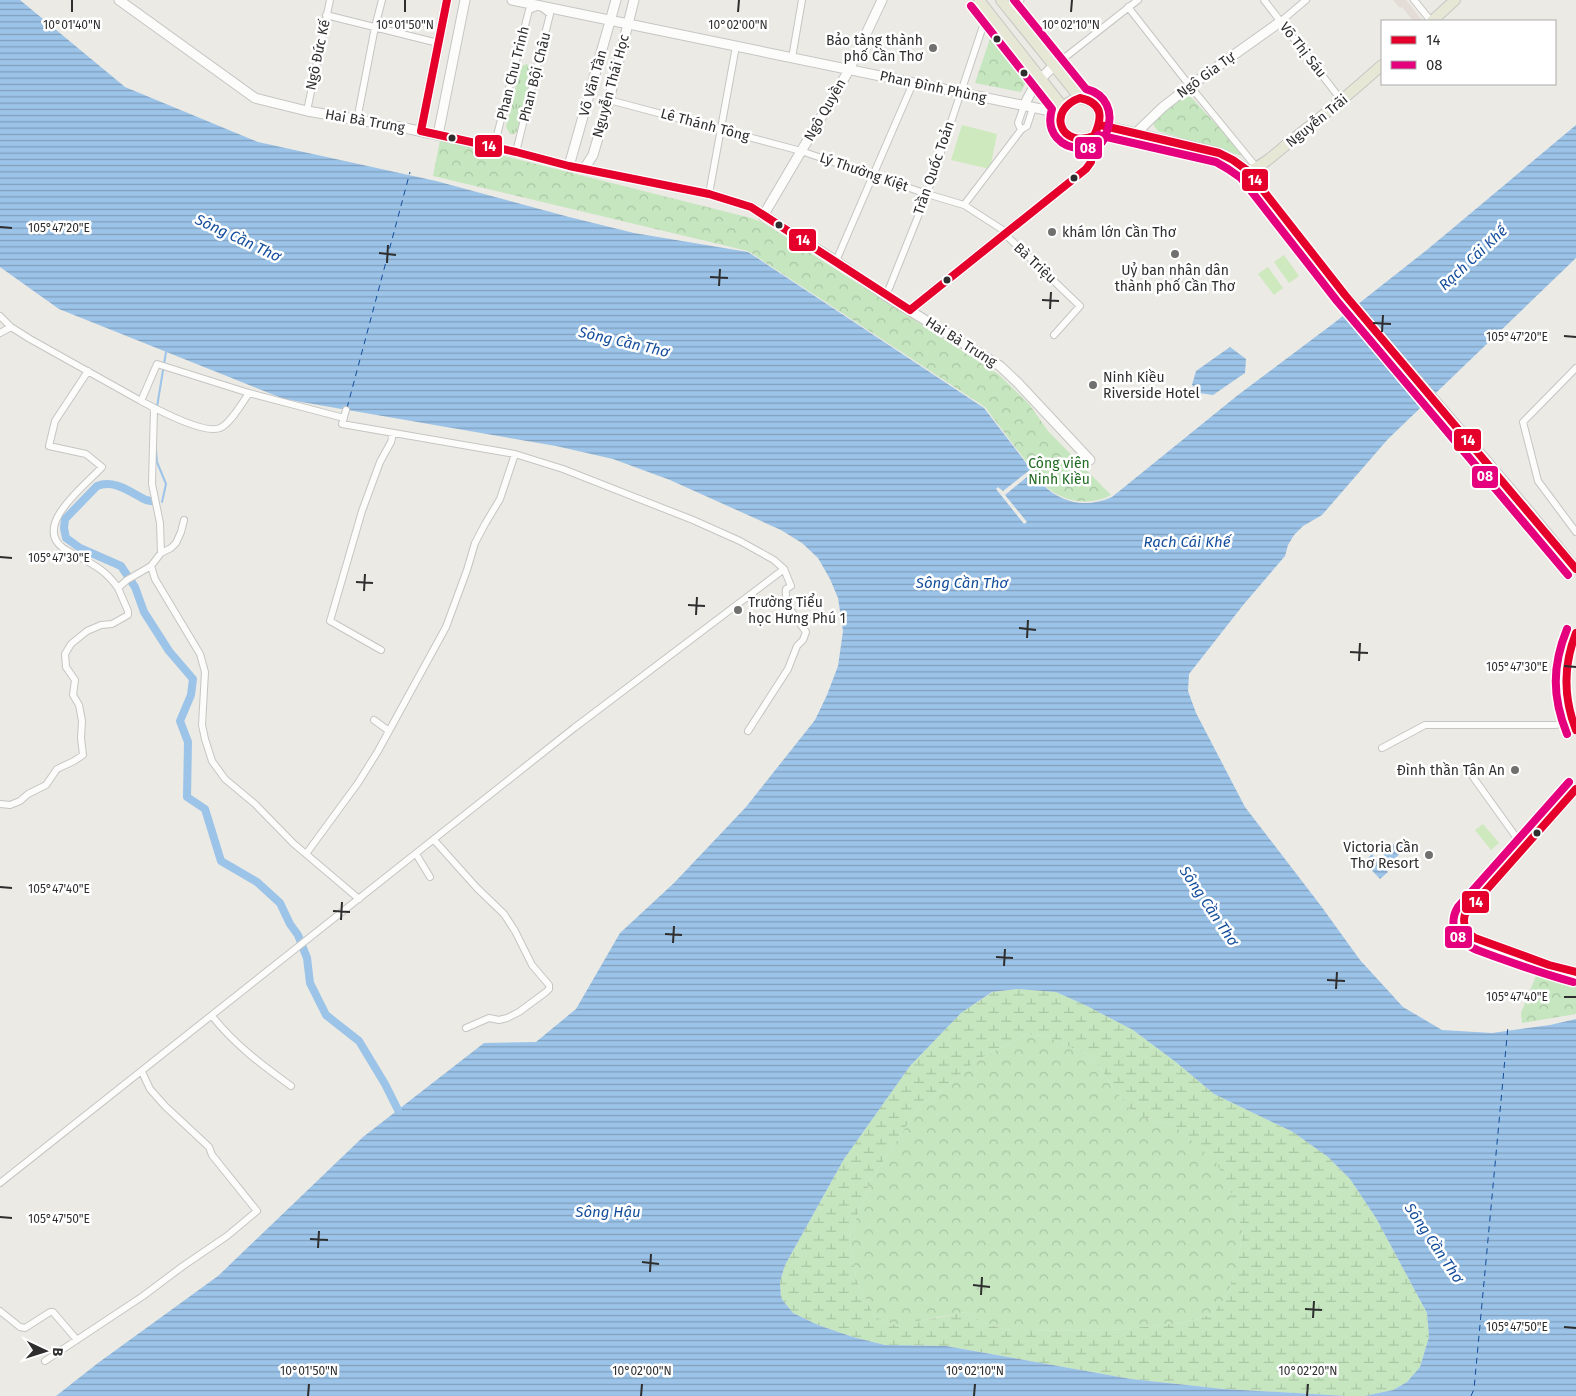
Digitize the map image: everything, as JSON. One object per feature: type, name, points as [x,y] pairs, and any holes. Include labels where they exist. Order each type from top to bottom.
[{"type":"main road","points":[[979,0],[1040,78],[1062,110]]},
{"type":"main road","points":[[1001,0],[1080,98]]},
{"type":"main road","points":[[1432,20],[1455,0]]},
{"type":"main road","name":"Nguyễn Trãi","points":[[1252,169],[1342,101],[1381,66]]},
{"type":"main road","points":[[1080,98],[1097,106],[1100,112],[1100,125],[1094,136],[1078,140],[1066,134],[1060,120],[1062,110],[1073,99],[1080,98]]},
{"type":"main road","points":[[1100,125],[1219,153],[1252,169]]},
{"type":"street","name":"Hai Bà Trưng","points":[[119,0],[255,98],[306,110],[421,131],[569,166],[708,194],[751,207],[836,261],[886,296],[1000,366],[1090,460]]},
{"type":"street","name":"Ngô Đức Kế","points":[[306,110],[330,0]]},
{"type":"street","points":[[357,120],[382,0]]},
{"type":"street","points":[[421,131],[447,0]]},
{"type":"street","points":[[438,135],[465,0]]},
{"type":"street","name":"Phan Đình Phùng","points":[[512,0],[540,3],[628,24],[1033,108],[1062,110]]},
{"type":"street","name":"Võ Văn Tần","points":[[569,166],[616,0]]},
{"type":"street","name":"Nguyễn Thái Học","points":[[584,169],[593,155],[634,0]]},
{"type":"street","points":[[792,58],[802,0]]},
{"type":"street","name":"Ngô Quyền","points":[[763,216],[849,70],[882,0]]},
{"type":"street","points":[[1008,9],[1019,0]]},
{"type":"street","points":[[1021,130],[1018,123],[1024,106],[1040,78],[1138,0]]},
{"type":"street","name":"Võ Thị Sáu","points":[[1264,0],[1342,101]]},
{"type":"street","points":[[1280,22],[1306,0]]},
{"type":"street","points":[[1414,0],[1430,20]]},
{"type":"street","name":"Phan Chu Trinh","points":[[494,147],[529,10],[540,3]]},
{"type":"street","name":"Phan Bội Châu","points":[[516,152],[550,14],[540,3]]},
{"type":"street","points":[[1128,8],[1190,86],[1252,169],[1271,202],[1345,296],[1576,569]]},
{"type":"street","name":"Trần Quốc Toản","points":[[886,296],[927,194],[988,11]]},
{"type":"street","points":[[326,15],[438,44]]},
{"type":"street","name":"Ngô Gia Tự","points":[[1136,133],[1163,107],[1190,86],[1280,22]]},
{"type":"street","points":[[708,194],[736,46]]},
{"type":"street","points":[[836,261],[913,83]]},
{"type":"street","name":"Lê Thánh Tông","points":[[609,100],[801,151]]},
{"type":"street","points":[[964,205],[1021,130],[1027,126],[1033,108]]},
{"type":"street","points":[[910,310],[1086,169],[1091,162],[1094,136]]},
{"type":"street","name":"Lý Thường Kiệt","points":[[801,151],[964,205],[1006,232]]},
{"type":"street","name":"Bà Triệu","points":[[1006,232],[1008,238],[1080,306],[1054,335]]},
{"type":"street","points":[[0,316],[11,327],[30,339],[156,409],[193,425],[218,429],[222,427],[233,416],[249,392]]},
{"type":"street","points":[[0,333],[11,327]]},
{"type":"street","points":[[141,401],[157,364],[344,418]]},
{"type":"street","points":[[1576,368],[1523,422],[1538,481],[1576,532]]},
{"type":"street","points":[[0,804],[10,805],[20,801],[28,794],[46,785],[57,768],[83,755],[82,721],[74,695],[74,680],[66,667],[65,654],[71,644],[86,632],[101,625],[112,624],[128,615],[118,588],[109,575],[59,545],[54,534],[55,520],[60,512],[102,467],[86,454],[49,446],[55,420],[88,371]]},
{"type":"street","points":[[156,409],[152,486],[161,533],[161,553]]},
{"type":"street","points":[[346,410],[342,424],[515,454],[563,469],[693,520],[740,541],[774,560],[784,569],[791,586],[786,589],[785,596],[788,605],[806,632],[805,637],[797,646],[788,669],[748,731]]},
{"type":"street","points":[[380,650],[330,621],[362,511],[393,433]]},
{"type":"street","points":[[306,854],[358,783],[389,731],[446,626],[475,543],[500,499],[515,454]]},
{"type":"street","points":[[118,588],[130,578],[151,566],[161,553],[176,543],[184,520]]},
{"type":"street","points":[[151,566],[155,579],[200,654],[205,672],[202,725],[212,761],[234,788],[255,804],[294,844],[359,899]]},
{"type":"street","points":[[0,1183],[574,728],[784,569]]},
{"type":"street","points":[[1576,633],[1569,651],[1565,674],[1566,697],[1576,730]]},
{"type":"street","points":[[1382,748],[1425,725],[1555,726],[1572,719]]},
{"type":"street","points":[[374,720],[389,731]]},
{"type":"street","points":[[1473,777],[1524,848]]},
{"type":"street","points":[[1576,789],[1465,914],[1463,920],[1465,930],[1475,938],[1549,965],[1576,972]]},
{"type":"street","points":[[434,840],[477,888],[504,914],[532,965],[549,985],[549,989],[546,992],[519,1012],[507,1018],[484,1019],[466,1028]]},
{"type":"street","points":[[416,854],[430,877]]},
{"type":"street","points":[[212,1016],[232,1040],[291,1086]]},
{"type":"street","points":[[45,1361],[143,1296],[227,1236],[257,1210],[212,1155],[208,1147],[164,1106],[150,1089],[142,1072]]},
{"type":"street","points":[[0,1311],[25,1328],[53,1312],[77,1340]]},
{"type":"shaded area","points":[[1393,0],[1406,0],[1422,20],[1412,20],[1402,7],[1400,8]]},
{"type":"green space","points":[[994,35],[1028,78],[1021,92],[975,83],[991,36]]},
{"type":"green space","points":[[527,64],[531,69],[531,74],[517,131],[514,134],[510,134],[506,127],[519,71],[522,66]]},
{"type":"green space","points":[[1185,95],[1189,95],[1246,157],[1158,131],[1153,122]]},
{"type":"green space","points":[[962,125],[997,134],[990,169],[951,160]]},
{"type":"green space","name":"Công viên Ninh Kiều","points":[[440,140],[751,218],[764,223],[998,374],[1029,404],[1048,431],[1111,495],[1102,499],[1085,502],[1067,499],[1051,491],[1044,485],[985,407],[748,251],[433,176]]},
{"type":"green space","points":[[1284,255],[1299,276],[1289,283],[1274,262]]},
{"type":"green space","points":[[1268,267],[1283,288],[1274,295],[1258,274]]},
{"type":"green space","points":[[1483,824],[1499,843],[1491,850],[1475,830]]},
{"type":"green space","points":[[1538,971],[1576,981],[1576,1014],[1522,1023],[1521,1013]]},
{"type":"green space","points":[[1017,989],[1056,992],[1087,1006],[1133,1030],[1214,1094],[1293,1132],[1328,1157],[1350,1179],[1376,1218],[1427,1313],[1429,1337],[1420,1367],[1407,1382],[1393,1390],[1364,1396],[1348,1396],[1224,1389],[1131,1379],[946,1346],[885,1345],[818,1325],[793,1313],[781,1298],[780,1282],[785,1265],[844,1159],[910,1066],[961,1013],[993,992]],"holes":[[[1027,1034],[1048,1037],[1093,1057],[1113,1088],[1135,1115],[1174,1125],[1216,1162],[1234,1198],[1243,1235],[1229,1292],[1213,1314],[1182,1323],[1112,1330],[1011,1331],[986,1324],[965,1312],[911,1322],[900,1327],[875,1317],[857,1282],[849,1237],[871,1180],[920,1105],[941,1091],[975,1061]]]},
{"type":"green space","points":[[1027,1034],[1048,1037],[1093,1057],[1113,1088],[1135,1115],[1174,1125],[1216,1161],[1234,1198],[1243,1235],[1229,1292],[1213,1314],[1182,1323],[1112,1330],[1011,1331],[986,1324],[965,1312],[923,1320],[900,1327],[875,1317],[857,1282],[849,1237],[871,1180],[920,1105],[941,1091],[975,1061]]},
{"type":"water","points":[[0,0],[20,0],[125,87],[258,142],[436,181],[634,233],[748,252],[984,408],[1043,485],[1067,500],[1084,503],[1112,497],[1238,395],[1428,249],[1576,125],[1576,258],[1388,439],[1322,515],[1303,526],[1294,535],[1288,545],[1285,556],[1244,604],[1189,674],[1188,691],[1196,713],[1245,807],[1360,960],[1403,1007],[1442,1030],[1492,1033],[1550,1025],[1576,1019],[1576,1396],[1364,1396],[1393,1390],[1407,1382],[1420,1367],[1429,1337],[1427,1313],[1376,1218],[1350,1179],[1328,1157],[1293,1132],[1214,1094],[1133,1030],[1056,992],[1017,989],[992,992],[961,1013],[910,1066],[844,1159],[785,1265],[780,1282],[781,1298],[793,1313],[818,1325],[885,1345],[946,1346],[1131,1379],[1224,1389],[1348,1396],[56,1396],[98,1363],[218,1276],[363,1137],[484,1043],[536,1042],[576,1009],[620,933],[674,883],[746,807],[815,720],[838,666],[843,631],[838,598],[830,579],[818,558],[802,543],[781,530],[670,480],[613,459],[556,446],[284,399],[59,309],[0,267]]},
{"type":"water","points":[[1230,347],[1246,359],[1245,373],[1213,395],[1200,393],[1192,385],[1196,371]]},
{"type":"water","points":[[1397,841],[1405,849],[1391,862],[1383,854]]},
{"type":"water","points":[[1372,854],[1388,872],[1380,879],[1364,862]]},
{"type":"pier","points":[[1031,469],[1033,472],[1005,495],[1027,522],[1024,524],[996,489],[998,487],[1003,491]]},
{"type":"waterway","points":[[157,407],[166,352]]},
{"type":"waterway","points":[[156,449],[157,462],[166,484],[162,502]]},
{"type":"waterway","points":[[151,501],[110,484],[97,486],[65,519],[66,538],[80,548],[121,566],[135,587],[144,612],[169,651],[193,679],[191,695],[180,721],[188,742],[187,797],[205,809],[221,861],[257,882],[280,903],[290,924],[298,935],[307,958],[310,983],[326,1015],[359,1041],[398,1110]]},
{"type":"ferry route","points":[[347,408],[410,172]]},
{"type":"ferry route","points":[[1471,1396],[1474,1389],[1508,1026]]},
{"type":"transit line","name":"14","points":[[447,0],[421,131],[569,166],[709,194],[751,207],[910,310]]},
{"type":"transit line","name":"08","points":[[971,6],[1052,109],[1051,125],[1057,138],[1062,143],[1076,148],[1095,147],[1105,138],[1109,124],[1107,105],[1099,95],[1086,89],[1014,0]]},
{"type":"transit line","name":"14","points":[[1080,98],[1093,103],[1097,107],[1100,117],[1094,136],[1082,139],[1066,133],[1061,119],[1063,111],[1069,104],[1080,98]]},
{"type":"transit line","name":"14","points":[[1100,125],[1219,153],[1248,171],[1345,295],[1576,569]]},
{"type":"transit line","name":"08","points":[[1098,135],[1216,162],[1241,178],[1337,301],[1568,575]]},
{"type":"transit line","name":"14","points":[[910,310],[1086,169],[1091,162],[1094,136]]},
{"type":"transit line","name":"08","points":[[1567,629],[1556,669],[1556,694],[1567,734]]},
{"type":"transit line","name":"14","points":[[1576,633],[1569,657],[1566,682],[1569,706],[1576,730]]},
{"type":"transit line","name":"08","points":[[1569,782],[1458,907],[1453,924],[1461,940],[1474,949],[1573,982]]},
{"type":"transit line","name":"14","points":[[1576,789],[1465,914],[1464,922],[1467,931],[1475,938],[1549,965],[1576,972]]},
{"type":"place","name":"Bảo tàng thành phố Cần Thơ","points":[[933,48]]},
{"type":"place","name":"khám lớn Cần Thơ","points":[[1052,232]]},
{"type":"place","name":"Uỷ ban nhân dân thành phố Cần Thơ","points":[[1175,254]]},
{"type":"place","name":"Ninh Kiều Riverside Hotel","points":[[1093,385]]},
{"type":"place","name":"Trường Tiểu học Hưng Phú 1","points":[[738,610]]},
{"type":"place","name":"Đình thần Tân An","points":[[1515,770]]},
{"type":"place","name":"Victoria Cần Thơ Resort","points":[[1429,855]]},
{"type":"water label","name":"Sông Cần Thơ","points":[[238,238]]},
{"type":"water label","name":"Rạch Cái Khế","points":[[1473,258]]},
{"type":"water label","name":"Sông Cần Thơ","points":[[624,342]]},
{"type":"water label","name":"Rạch Cái Khế","points":[[1187,542]]},
{"type":"water label","name":"Sông Cần Thơ","points":[[962,583]]},
{"type":"water label","name":"Sông Cần Thơ","points":[[1209,906]]},
{"type":"water label","name":"Sông Hậu","points":[[608,1212]]},
{"type":"water label","name":"Sông Cần Thơ","points":[[1434,1243]]}]
